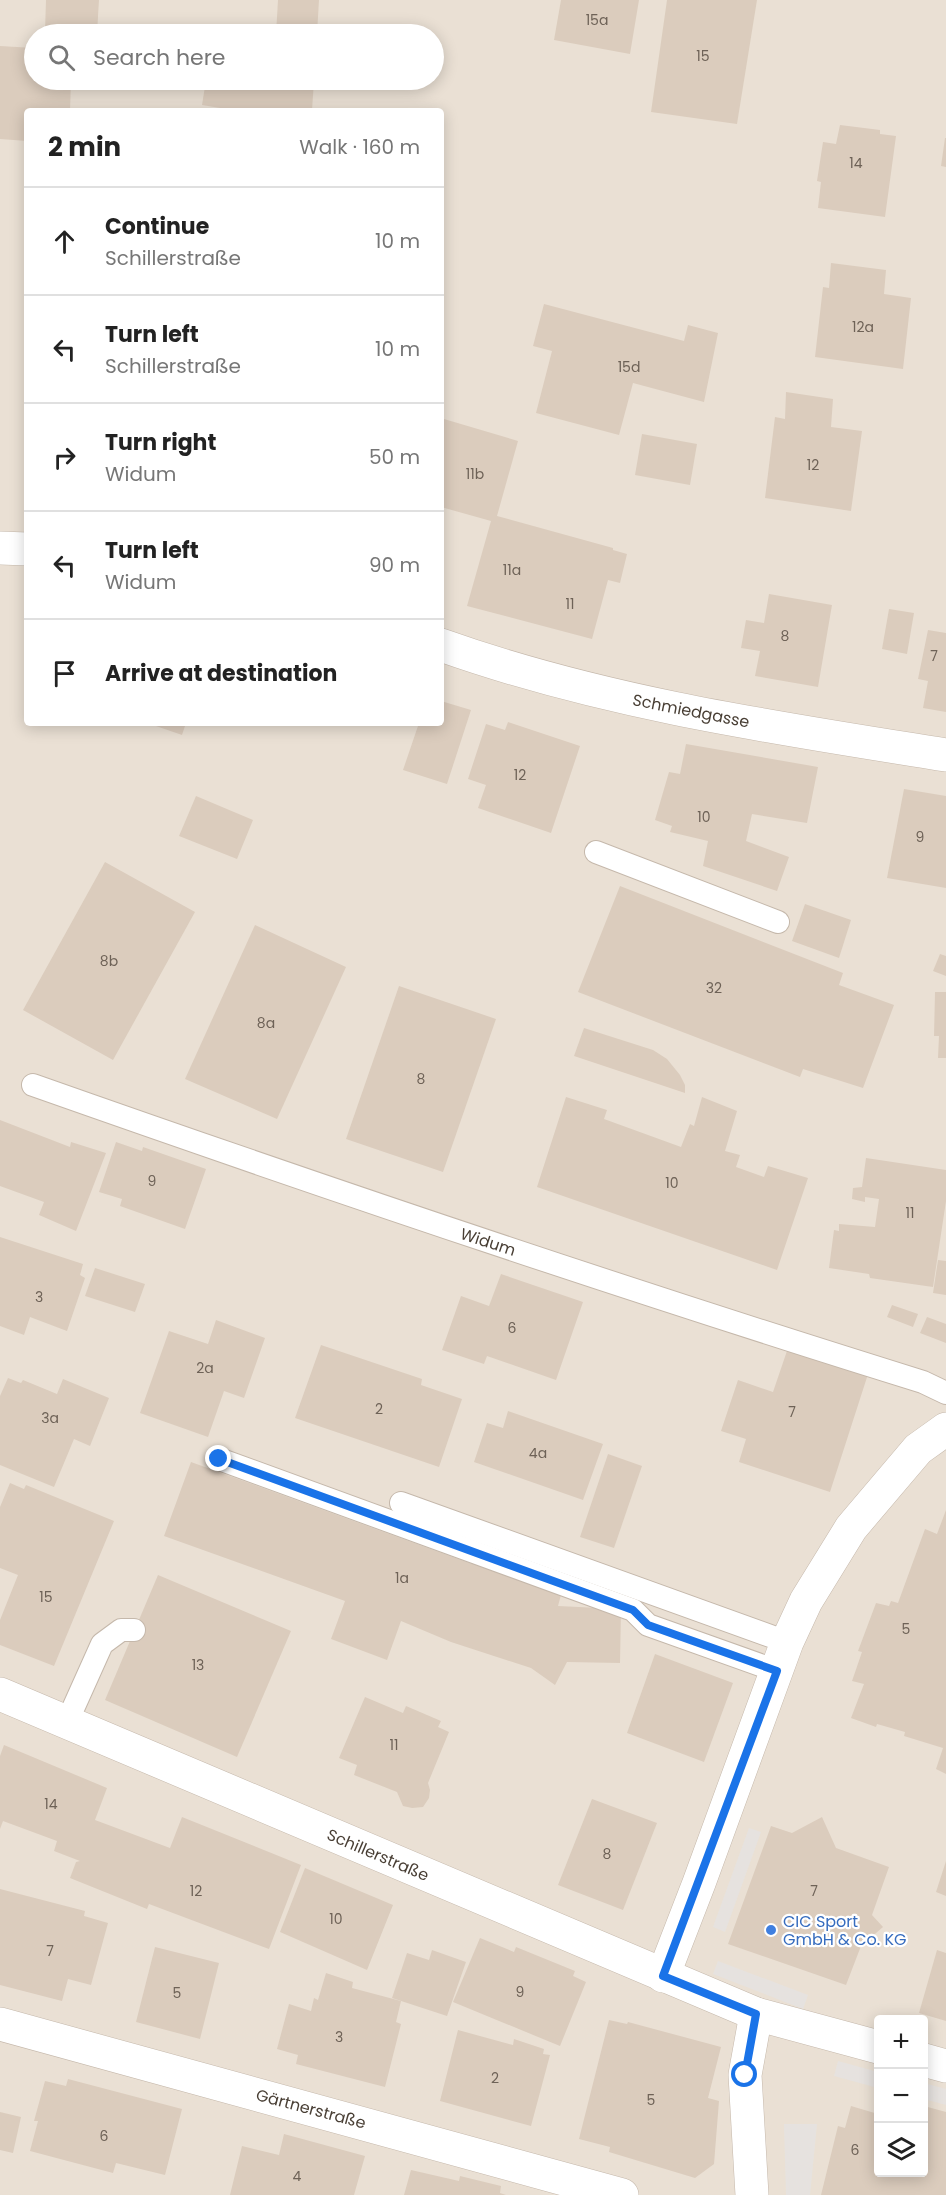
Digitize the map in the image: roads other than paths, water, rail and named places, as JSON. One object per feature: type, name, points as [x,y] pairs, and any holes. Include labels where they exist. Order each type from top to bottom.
[{"type":"street","points":[[0,548],[24,549]]},
{"type":"street","name":"Schmiedgasse","points":[[444,646],[482,660],[593,692],[830,737],[946,755]]},
{"type":"street","points":[[663,1976],[782,1657],[806,1601],[851,1528],[918,1449],[946,1429]]},
{"type":"street","name":"Schillerstraße","points":[[0,1694],[756,2014],[874,2046]]},
{"type":"street","points":[[752,2195],[745,2075],[756,2014]]},
{"type":"street","name":"Gärtnerstraße","points":[[0,2024],[622,2195]]},
{"type":"street","points":[[928,2061],[946,2066]]},
{"type":"lane","points":[[596,852],[778,922]]},
{"type":"lane","name":"Widum","points":[[33,1085],[306,1182],[679,1305],[923,1382],[946,1393]]},
{"type":"lane","points":[[219,1459],[633,1610],[648,1625],[782,1657]]},
{"type":"lane","points":[[401,1503],[782,1657]]},
{"type":"lane","points":[[67,1722],[102,1644],[121,1630],[134,1630]]},
{"type":"place","name":"CIC Sport GmbH & Co. KG","points":[[771,1930]]}]
